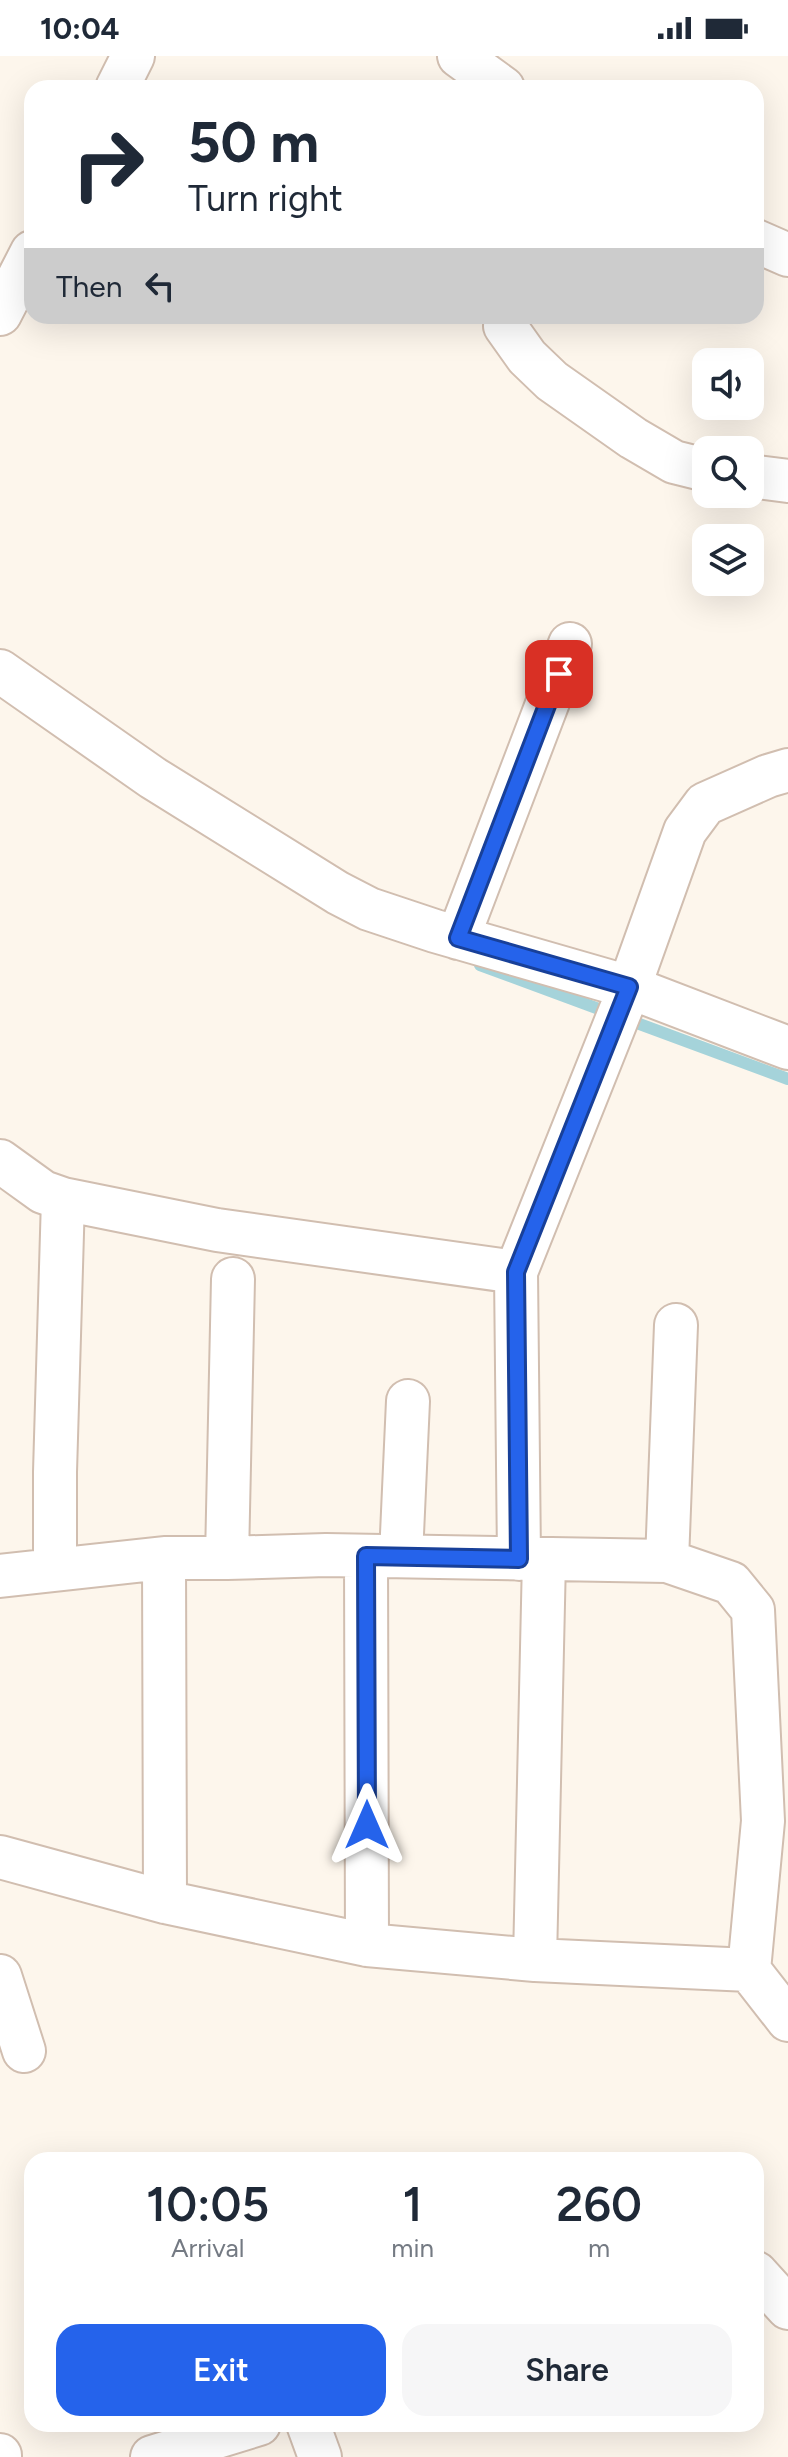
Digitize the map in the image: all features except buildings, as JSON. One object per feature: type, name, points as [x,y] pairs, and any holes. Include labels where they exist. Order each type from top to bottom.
[{"type":"street","points":[[121,80],[133,56]]},
{"type":"street","points":[[459,56],[492,80]]},
{"type":"street","points":[[764,244],[788,255]]},
{"type":"street","points":[[0,314],[18,259]]},
{"type":"street","points":[[505,326],[527,357],[552,381],[633,438],[674,462],[692,466]]},
{"type":"street","points":[[764,478],[788,481]]},
{"type":"street","points":[[458,938],[570,644]]},
{"type":"street","points":[[0,671],[153,778],[369,909],[627,993],[783,1033]]},
{"type":"street","points":[[535,1960],[532,1559],[516,1272],[627,993],[685,831],[705,804],[788,770]]},
{"type":"street","points":[[0,1161],[43,1192],[63,1199],[217,1230],[516,1272]]},
{"type":"street","points":[[55,1569],[63,1199]]},
{"type":"street","points":[[227,1558],[233,1279]]},
{"type":"street","points":[[667,1561],[676,1325]]},
{"type":"street","points":[[367,1945],[384,1556],[408,1401]]},
{"type":"street","points":[[0,1576],[164,1558],[384,1556],[667,1561],[731,1583],[770,1615],[775,1816],[749,1970],[788,2020]]},
{"type":"street","points":[[164,1558],[165,1902]]},
{"type":"street","points":[[0,1857],[165,1902],[367,1945],[535,1960],[749,1970]]},
{"type":"street","points":[[0,1976],[24,2051]]},
{"type":"street","points":[[764,2282],[788,2308]]},
{"type":"street","points":[[152,2457],[233,2432]]},
{"type":"street","points":[[311,2432],[320,2457]]},
{"type":"waterway","points":[[480,965],[788,1079]]},
{"type":"route","points":[[367,1825],[366,1556],[519,1559],[516,1272],[629,987],[458,938],[559,674]]}]
